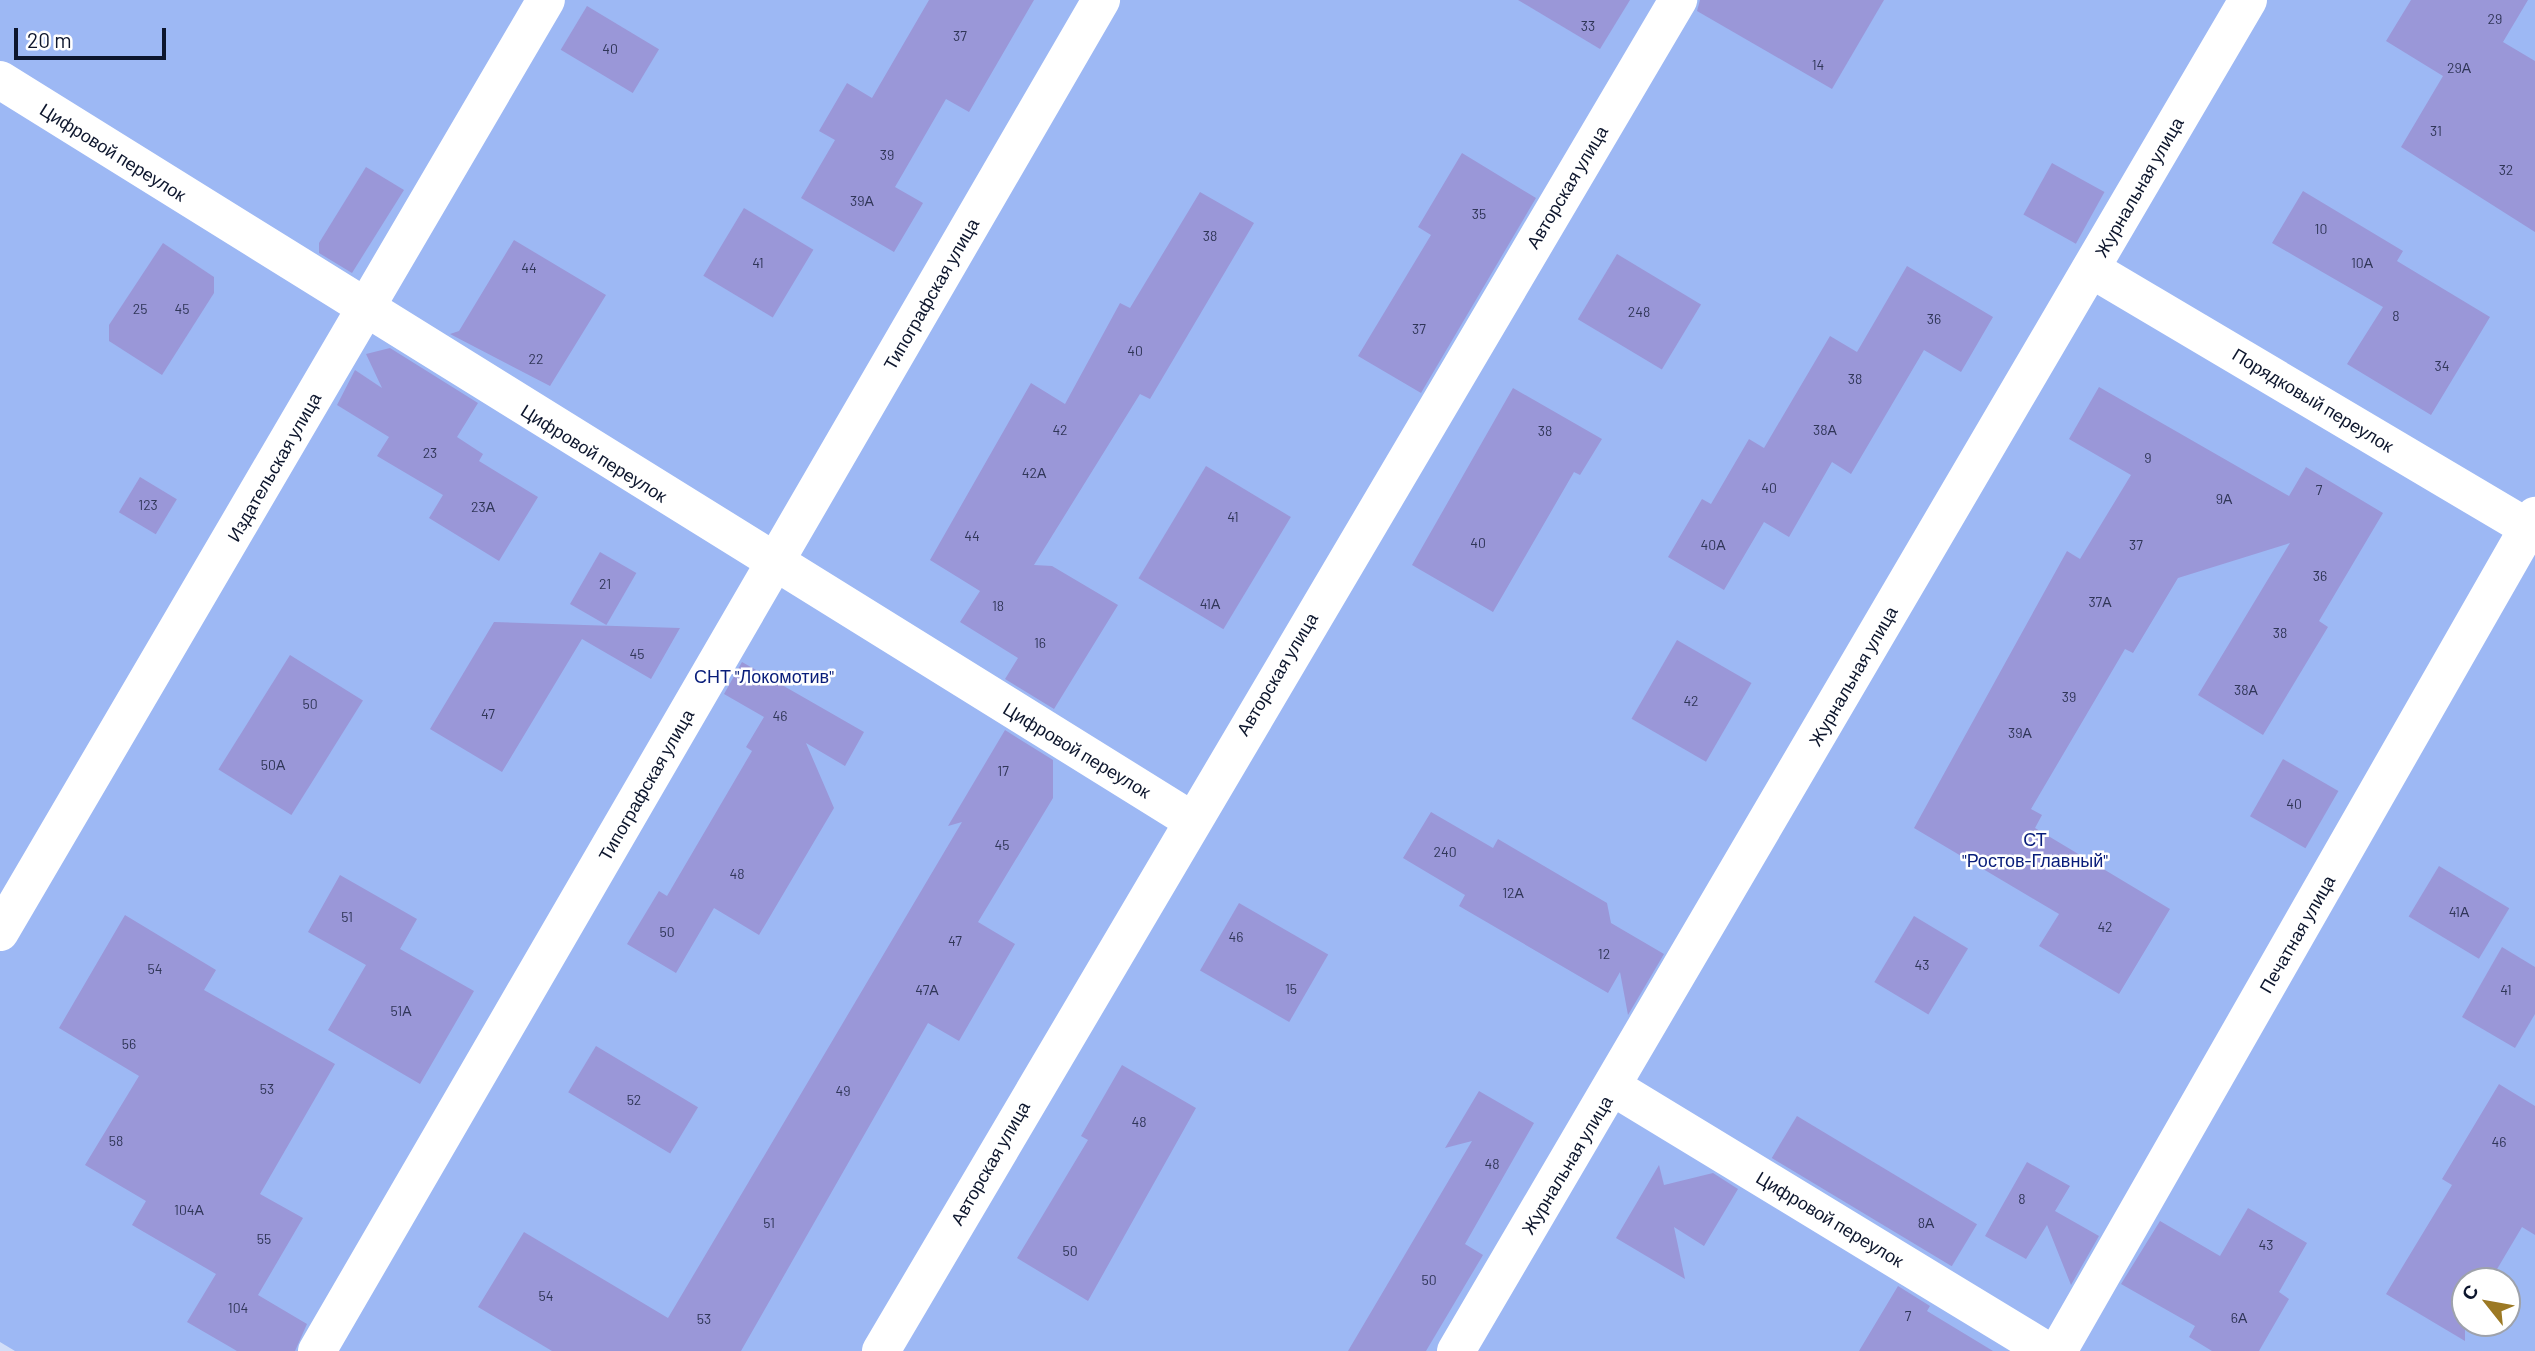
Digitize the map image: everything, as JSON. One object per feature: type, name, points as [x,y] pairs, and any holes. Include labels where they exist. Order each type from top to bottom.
[{"type":"street","name":"Издательская улица","points":[[0,932],[545,0]]},
{"type":"street","name":"Типографская улица","points":[[317,1351],[1101,0]]},
{"type":"street","name":"Авторская улица","points":[[881,1351],[1191,820],[1678,0]]},
{"type":"street","name":"Журнальная улица","points":[[1456,1351],[2248,0]]},
{"type":"street","name":"Цифровой переулок","points":[[0,80],[365,311],[1191,820]]},
{"type":"street","name":"Порядковый переулок","points":[[2091,269],[2533,525]]},
{"type":"street","name":"Печатная улица","points":[[2058,1351],[2533,525]]},
{"type":"street","name":"Цифровой переулок","points":[[1613,1087],[2047,1351]]},
{"type":"green space","name":"СНТ \"Локомотив\"","points":[[0,0],[2535,0],[2535,1351],[15,1351],[0,1342]]},
{"type":"building","points":[[929,0],[1034,0],[969,112],[946,99],[895,187],[923,203],[894,252],[801,198],[835,140],[819,131],[847,83],[872,98]]},
{"type":"building","points":[[1518,0],[1630,0],[1600,49]]},
{"type":"building","points":[[1700,0],[1884,0],[1832,89],[1697,11]]},
{"type":"building","points":[[2411,0],[2528,0],[2503,42],[2535,61],[2535,232],[2401,147],[2443,76],[2386,41]]},
{"type":"building","points":[[587,6],[659,49],[633,93],[561,50]]},
{"type":"building","points":[[1462,153],[1536,198],[1421,393],[1358,356],[1431,235],[1418,227]]},
{"type":"building","points":[[2052,163],[2104,192],[2076,244],[2023,215]]},
{"type":"building","points":[[366,167],[404,190],[352,273],[319,253],[319,243]]},
{"type":"building","points":[[2303,191],[2403,251],[2397,261],[2490,317],[2431,415],[2347,364],[2383,307],[2272,243]]},
{"type":"building","points":[[1200,192],[1254,223],[1150,399],[1140,394],[1034,565],[1052,566],[1118,605],[1054,709],[1005,679],[1018,658],[960,622],[980,591],[930,560],[1031,383],[1065,404],[1120,303],[1130,308]]},
{"type":"building","points":[[744,208],[813,250],[773,317],[703,276]]},
{"type":"building","points":[[514,240],[606,295],[550,386],[450,334],[459,331]]},
{"type":"building","points":[[163,243],[214,277],[214,293],[162,375],[109,341],[109,325]]},
{"type":"building","points":[[1617,254],[1701,304],[1662,370],[1578,319]]},
{"type":"building","points":[[1907,266],[1993,317],[1961,372],[1924,350],[1851,474],[1832,462],[1789,537],[1764,522],[1724,590],[1668,557],[1702,499],[1711,504],[1749,439],[1764,448],[1830,336],[1857,352]]},
{"type":"building","points":[[390,348],[478,403],[457,437],[483,454],[479,461],[538,497],[499,561],[429,518],[443,495],[377,456],[389,437],[337,405],[355,370],[382,388],[366,354]]},
{"type":"building","points":[[2099,387],[2289,496],[2306,467],[2383,513],[2319,621],[2328,627],[2263,735],[2198,695],[2290,543],[2178,578],[2133,653],[2125,649],[2031,809],[2042,815],[2035,828],[2170,909],[2119,994],[2039,946],[2059,914],[1914,828],[2067,551],[2080,559],[2131,475],[2069,439]]},
{"type":"building","points":[[1513,388],[1602,439],[1580,475],[1574,472],[1493,612],[1412,565]]},
{"type":"building","points":[[1206,466],[1291,517],[1223,629],[1139,578]]},
{"type":"building","points":[[140,477],[177,499],[156,534],[119,512]]},
{"type":"building","points":[[600,552],[636,573],[606,625],[570,604]]},
{"type":"building","points":[[494,622],[680,628],[651,679],[582,639],[502,772],[430,729]]},
{"type":"building","points":[[1677,640],[1751,683],[1706,762],[1632,719]]},
{"type":"building","points":[[290,655],[363,701],[291,815],[218,769]]},
{"type":"building","points":[[742,662],[864,732],[845,766],[806,743],[834,808],[759,935],[714,908],[676,973],[627,944],[659,891],[667,896],[752,751],[746,747],[764,717],[724,694]]},
{"type":"building","points":[[1005,730],[1053,760],[1053,798],[978,922],[1015,944],[959,1041],[928,1023],[741,1351],[552,1351],[478,1307],[524,1232],[668,1318],[962,822],[948,826]]},
{"type":"building","points":[[2283,759],[2338,791],[2305,848],[2250,816]]},
{"type":"building","points":[[1431,812],[1493,848],[1498,839],[1607,903],[1611,923],[1664,954],[1628,1015],[1620,972],[1608,993],[1459,906],[1465,895],[1403,858]]},
{"type":"building","points":[[2439,866],[2509,908],[2479,959],[2409,917]]},
{"type":"building","points":[[340,875],[417,919],[400,949],[474,991],[420,1084],[328,1030],[366,965],[308,932]]},
{"type":"building","points":[[1239,903],[1328,955],[1289,1022],[1200,971]]},
{"type":"building","points":[[125,915],[216,970],[204,990],[335,1064],[260,1194],[303,1218],[258,1295],[307,1324],[295,1351],[237,1351],[187,1322],[216,1274],[132,1225],[146,1201],[85,1165],[139,1076],[59,1028]]},
{"type":"building","points":[[1914,916],[1968,948],[1928,1014],[1874,982]]},
{"type":"building","points":[[2502,947],[2535,967],[2535,1014],[2515,1048],[2462,1017]]},
{"type":"building","points":[[596,1046],[698,1107],[670,1154],[568,1092]]},
{"type":"building","points":[[1122,1065],[1196,1108],[1088,1301],[1017,1258],[1088,1140],[1081,1136]]},
{"type":"building","points":[[2499,1084],[2535,1106],[2535,1235],[2522,1227],[2498,1267],[2451,1267],[2451,1333],[2386,1294],[2452,1185],[2442,1179]]},
{"type":"building","points":[[1479,1091],[1534,1123],[1465,1244],[1483,1255],[1426,1351],[1348,1351],[1472,1141],[1445,1148]]},
{"type":"building","points":[[1797,1116],[1977,1224],[1952,1266],[1772,1158]]},
{"type":"building","points":[[2027,1162],[2070,1186],[2055,1211],[2099,1236],[2071,1285],[2047,1225],[2026,1259],[1985,1236]]},
{"type":"building","points":[[1659,1165],[1664,1185],[1713,1173],[1738,1189],[1704,1246],[1674,1227],[1685,1279],[1616,1238]]},
{"type":"building","points":[[2248,1208],[2307,1243],[2279,1292],[2289,1299],[2259,1351],[2212,1351],[2189,1337],[2195,1326],[2121,1284],[2160,1221],[2220,1256]]},
{"type":"building","points":[[1898,1286],[1930,1306],[1927,1311],[1993,1351],[1859,1351]]},
{"type":"park label","name":"СТ \"Ростов-Главный\"","points":[[2035,850]]}]
